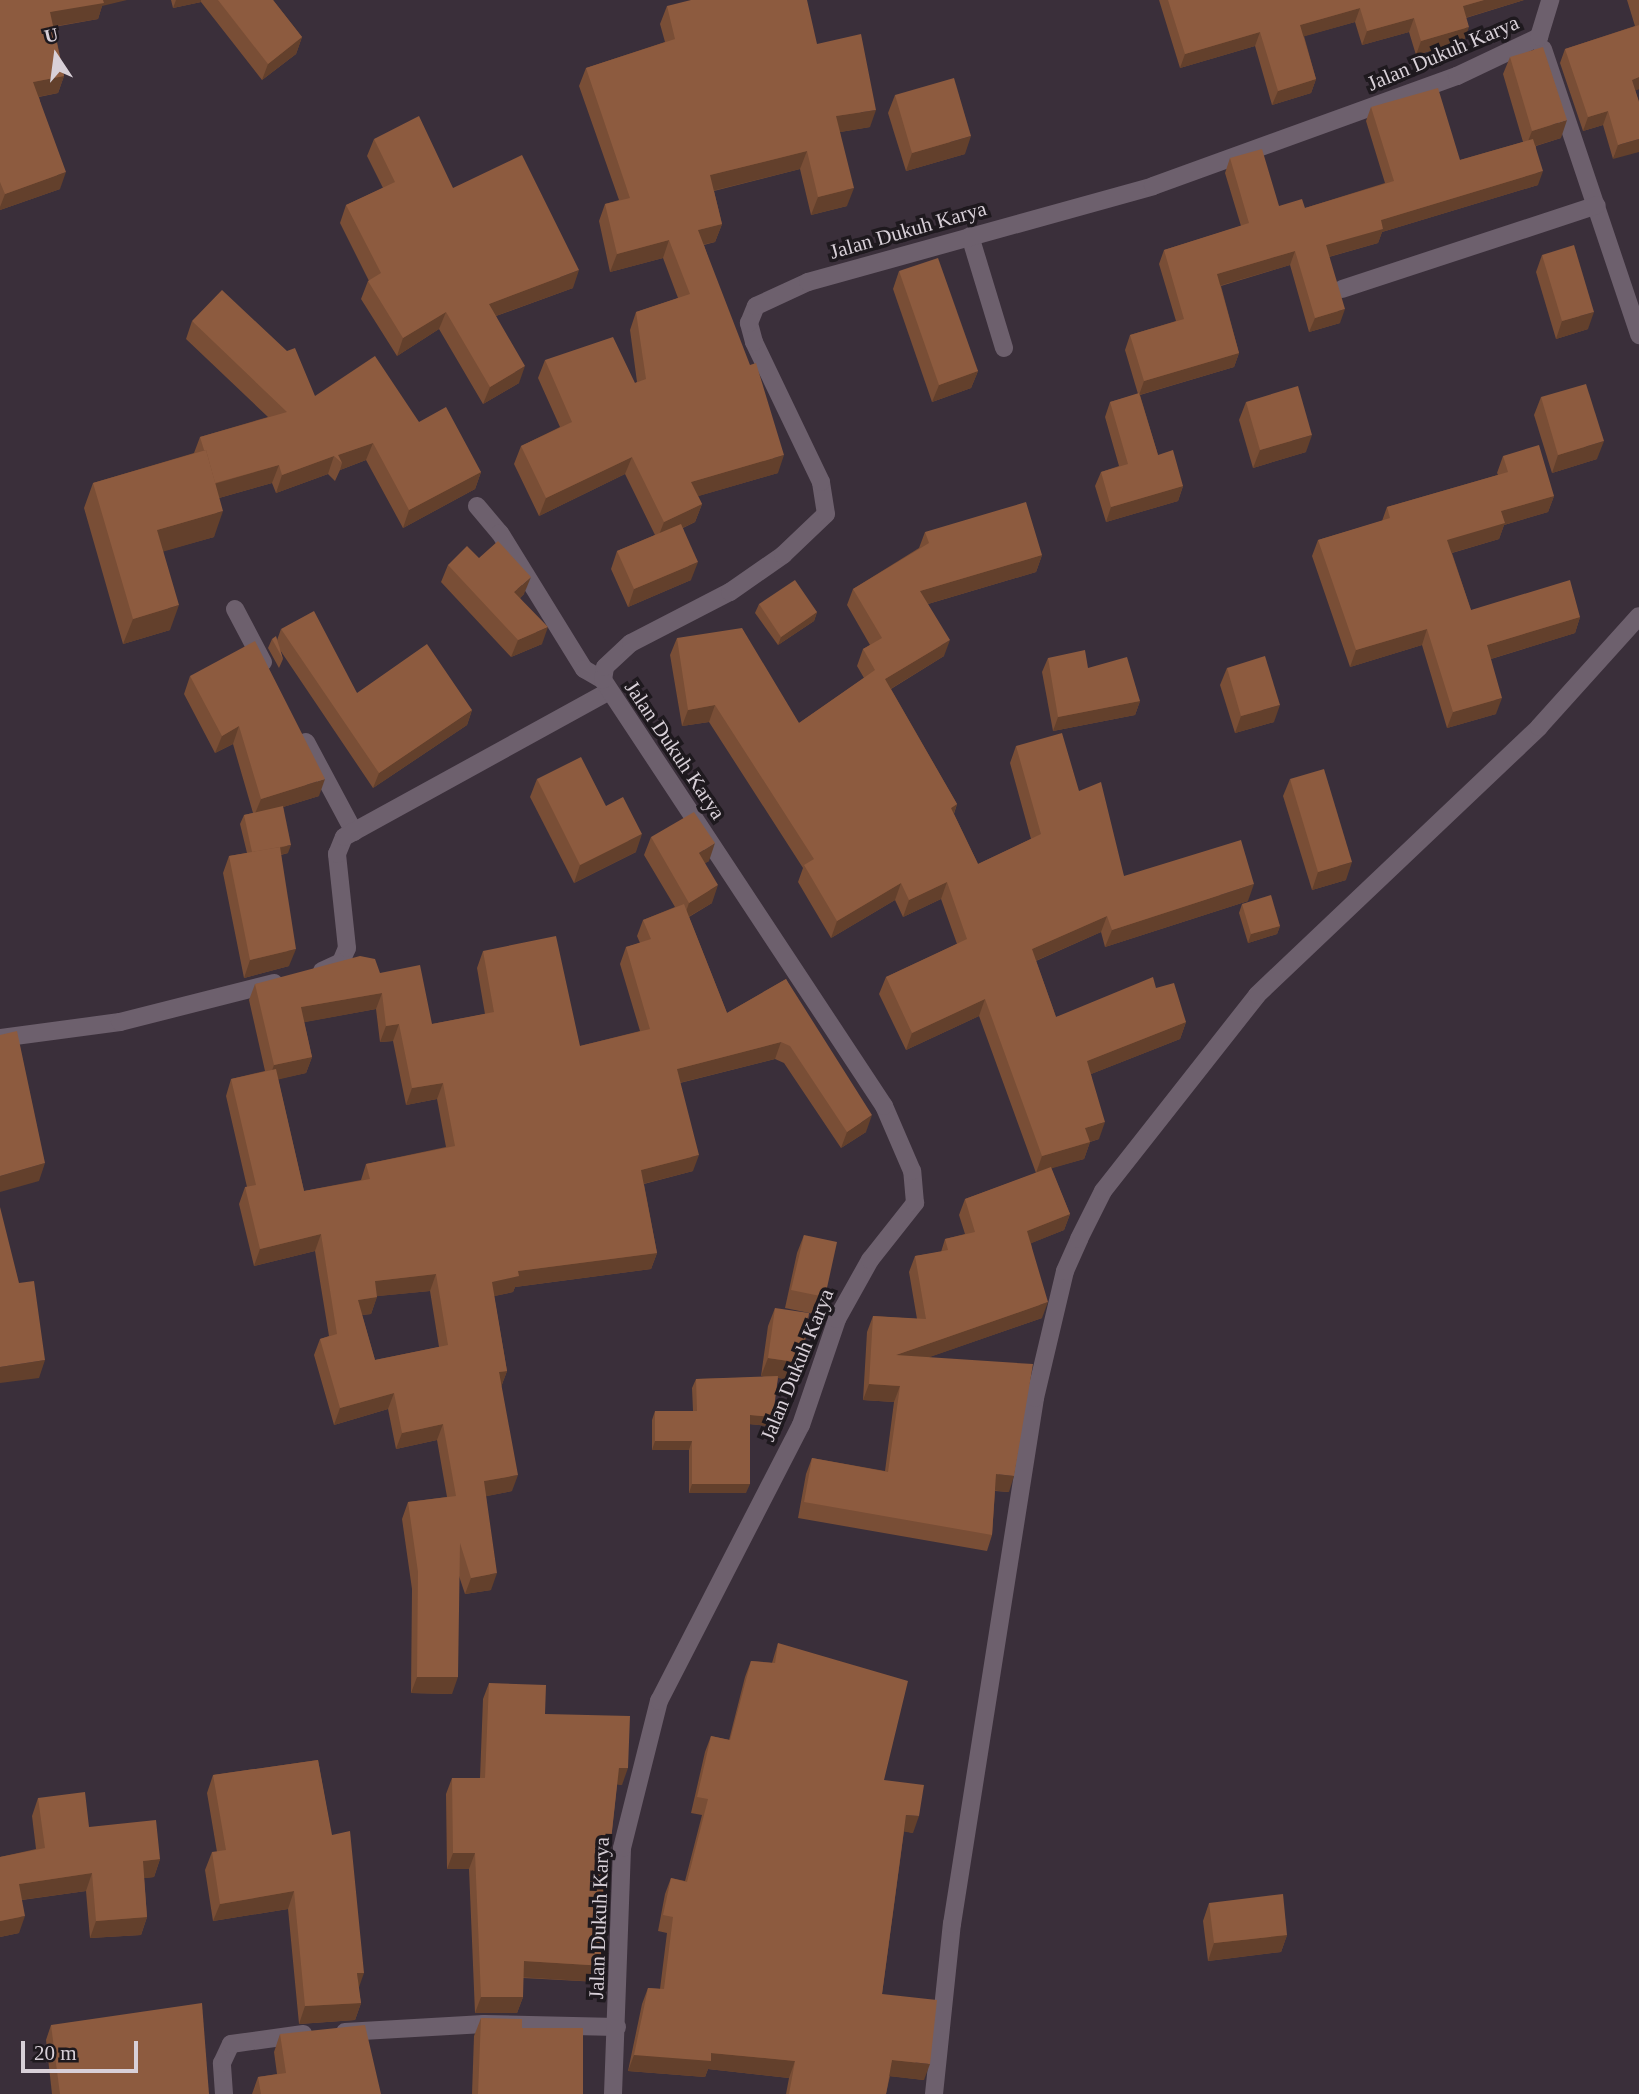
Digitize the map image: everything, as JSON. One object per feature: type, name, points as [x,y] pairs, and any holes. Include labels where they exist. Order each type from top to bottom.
[{"type":"street","name":"Jalan Dukuh Karya","points":[[612,2094],[617,2027],[622,1848],[634,1780],[659,1701],[801,1425],[837,1319],[870,1260],[908,1220],[915,1188],[884,1106],[604,687],[605,667],[631,643],[730,592],[783,555],[825,514],[821,482],[754,342],[749,323],[755,306],[808,282],[1153,186],[1457,76],[1539,37],[1550,0]]},
{"type":"street","points":[[1539,37],[1639,335]]},
{"type":"street","points":[[1342,289],[1597,205]]},
{"type":"street","points":[[970,236],[1004,348]]},
{"type":"street","points":[[0,1038],[120,1022],[335,967],[345,956],[337,853],[354,832],[604,687],[584,669],[500,533],[477,506]]},
{"type":"street","points":[[235,609],[275,683]]},
{"type":"street","points":[[934,2094],[954,1910],[1019,1533],[1035,1398],[1065,1271],[1079,1239],[1103,1191],[1257,995],[1539,727],[1639,616]]},
{"type":"street","points":[[294,720],[354,832]]},
{"type":"street","points":[[224,2094],[224,2053],[249,2038],[484,2024],[617,2027]]},
{"type":"building","points":[[0,0],[103,0],[104,3],[50,12],[64,76],[33,82],[66,172],[5,194],[0,182]]},
{"type":"building","points":[[218,0],[273,0],[302,37],[268,64]]},
{"type":"building","points":[[691,0],[807,0],[817,44],[861,34],[876,110],[836,116],[854,188],[818,197],[807,151],[710,175],[722,224],[698,230],[750,365],[756,363],[784,455],[691,482],[702,504],[664,522],[632,457],[546,498],[521,446],[572,422],[545,360],[613,337],[635,383],[646,379],[636,312],[690,294],[669,240],[617,254],[605,204],[630,198],[586,68],[675,39],[667,6]]},
{"type":"building","points":[[1168,0],[1484,0],[1463,6],[1469,27],[1421,41],[1414,18],[1367,31],[1360,8],[1300,25],[1316,79],[1278,91],[1260,32],[1185,54]]},
{"type":"building","points":[[1639,25],[1639,77],[1632,80],[1639,102],[1639,139],[1618,145],[1608,111],[1588,117],[1565,49]]},
{"type":"building","points":[[1543,47],[1567,120],[1532,131],[1510,57]]},
{"type":"building","points":[[954,78],[971,136],[912,153],[895,95]]},
{"type":"building","points":[[1438,88],[1460,160],[1533,139],[1543,171],[1381,220],[1383,229],[1326,245],[1345,309],[1315,318],[1295,251],[1217,274],[1239,353],[1144,381],[1130,335],[1184,319],[1164,250],[1249,223],[1230,158],[1262,149],[1279,206],[1302,199],[1305,208],[1394,181],[1371,107]]},
{"type":"building","points":[[419,116],[453,188],[522,155],[579,270],[489,304],[525,366],[490,387],[446,312],[403,338],[368,281],[381,273],[346,205],[395,182],[374,139]]},
{"type":"building","points":[[1574,245],[1594,312],[1562,321],[1542,255]]},
{"type":"building","points":[[938,258],[978,371],[939,385],[899,271]]},
{"type":"building","points":[[222,290],[287,351],[295,348],[315,396],[375,356],[419,422],[446,407],[481,472],[409,510],[373,443],[338,455],[342,463],[334,456],[282,475],[279,465],[215,483],[200,437],[287,412],[192,321]]},
{"type":"building","points":[[1586,384],[1604,441],[1558,455],[1541,397]]},
{"type":"building","points":[[1298,386],[1312,435],[1260,450],[1246,402]]},
{"type":"building","points":[[1139,393],[1158,455],[1173,450],[1183,486],[1111,507],[1101,472],[1128,464],[1110,402]]},
{"type":"building","points":[[1539,445],[1554,496],[1501,511],[1505,523],[1447,540],[1471,610],[1570,580],[1580,617],[1487,645],[1502,698],[1453,712],[1427,629],[1356,650],[1318,540],[1390,518],[1387,507],[1508,472],[1503,456]]},
{"type":"building","points":[[206,450],[223,511],[157,530],[179,605],[133,619],[93,483]]},
{"type":"building","points":[[1026,502],[1042,555],[920,591],[950,640],[885,679],[957,804],[951,808],[978,864],[1041,834],[1016,746],[1062,733],[1079,791],[1101,782],[1124,876],[1241,840],[1254,884],[1112,930],[1107,916],[1032,949],[1056,1017],[1153,977],[1156,988],[1174,983],[1186,1022],[1087,1061],[1105,1122],[1085,1128],[1090,1142],[1042,1156],[985,999],[912,1033],[886,977],[967,939],[947,882],[909,900],[901,883],[837,921],[804,865],[814,859],[715,705],[688,710],[677,638],[742,628],[799,723],[875,670],[863,649],[882,638],[853,589],[929,543],[925,532]]},
{"type":"building","points":[[681,524],[698,562],[634,589],[617,551]]},
{"type":"building","points":[[498,541],[531,577],[514,592],[548,627],[518,640],[448,565],[467,546],[479,558]]},
{"type":"building","points":[[795,580],[817,612],[781,637],[759,604]]},
{"type":"building","points":[[314,611],[357,693],[427,644],[472,710],[379,773],[281,629]]},
{"type":"building","points":[[276,636],[283,659],[272,639]]},
{"type":"building","points":[[255,641],[325,779],[261,799],[239,726],[222,736],[190,676]]},
{"type":"building","points":[[1085,650],[1088,668],[1127,657],[1140,701],[1058,717],[1048,658]]},
{"type":"building","points":[[1265,656],[1280,705],[1241,716],[1227,668]]},
{"type":"building","points":[[581,757],[606,806],[623,797],[642,834],[580,865],[537,779]]},
{"type":"building","points":[[1324,769],[1352,862],[1318,872],[1290,779]]},
{"type":"building","points":[[283,806],[291,845],[252,852],[244,815]]},
{"type":"building","points":[[694,812],[715,843],[699,853],[718,885],[689,903],[651,837]]},
{"type":"building","points":[[280,847],[296,949],[250,960],[229,856]]},
{"type":"building","points":[[1271,895],[1280,926],[1251,934],[1242,904]]},
{"type":"building","points":[[684,904],[727,1013],[786,979],[872,1115],[847,1132],[790,1046],[781,1042],[677,1069],[699,1155],[641,1170],[657,1253],[518,1271],[519,1276],[492,1282],[507,1371],[499,1372],[518,1475],[484,1481],[497,1573],[471,1578],[460,1543],[458,1677],[417,1677],[418,1572],[408,1502],[456,1496],[443,1424],[402,1433],[394,1393],[340,1408],[320,1339],[337,1334],[321,1234],[260,1249],[245,1187],[256,1185],[231,1079],[276,1069],[304,1191],[370,1179],[366,1164],[455,1146],[443,1083],[412,1088],[399,1024],[386,1026],[382,993],[301,1007],[312,1057],[274,1065],[255,984],[360,956],[375,959],[380,973],[420,965],[432,1024],[494,1012],[483,951],[556,936],[580,1046],[650,1029],[626,947],[651,939],[643,920]],"holes":[[[436,1274],[448,1345],[375,1360],[358,1300],[377,1297],[375,1281]]]},
{"type":"building","points":[[17,1031],[45,1163],[0,1176],[0,1035]]},
{"type":"building","points":[[1051,1167],[1070,1214],[1027,1231],[1048,1302],[896,1355],[1033,1364],[1014,1476],[996,1474],[992,1535],[804,1502],[812,1458],[888,1472],[900,1386],[869,1384],[873,1316],[926,1319],[915,1256],[948,1250],[945,1239],[975,1232],[965,1199]]},
{"type":"building","points":[[0,1207],[19,1283],[34,1281],[45,1360],[0,1367]]},
{"type":"building","points":[[804,1235],[837,1242],[825,1297],[791,1290]]},
{"type":"building","points":[[775,1308],[809,1313],[802,1363],[768,1358]]},
{"type":"building","points":[[778,1376],[773,1417],[750,1415],[750,1484],[692,1484],[692,1441],[655,1441],[655,1411],[697,1411],[696,1379]]},
{"type":"building","points":[[778,1643],[908,1681],[884,1780],[924,1785],[919,1816],[906,1815],[882,1994],[937,2000],[930,2064],[892,2060],[886,2094],[789,2094],[795,2061],[711,2053],[711,2061],[634,2055],[648,1988],[664,1989],[673,1917],[663,1915],[671,1878],[687,1882],[708,1799],[697,1797],[711,1736],[730,1740],[751,1661],[775,1663]]},
{"type":"building","points":[[489,1683],[546,1685],[545,1714],[630,1716],[628,1768],[619,1768],[608,1867],[605,1966],[524,1961],[523,1997],[481,1997],[475,1853],[453,1853],[452,1778],[485,1778]]},
{"type":"building","points":[[318,1760],[332,1835],[350,1831],[364,1973],[357,1973],[361,2003],[305,2006],[294,1891],[220,1904],[212,1852],[226,1850],[213,1775]]},
{"type":"building","points":[[85,1792],[89,1827],[156,1820],[160,1859],[143,1861],[147,1917],[96,1921],[92,1873],[19,1884],[25,1916],[0,1921],[0,1857],[45,1848],[38,1798]]},
{"type":"building","points":[[1283,1894],[1287,1935],[1214,1943],[1209,1903]]},
{"type":"building","points":[[202,2003],[209,2094],[60,2094],[51,2025]]},
{"type":"building","points":[[481,2018],[522,2019],[522,2028],[583,2028],[583,2094],[478,2094]]},
{"type":"building","points":[[365,2025],[381,2094],[261,2094],[258,2077],[286,2073],[280,2034]]}]
